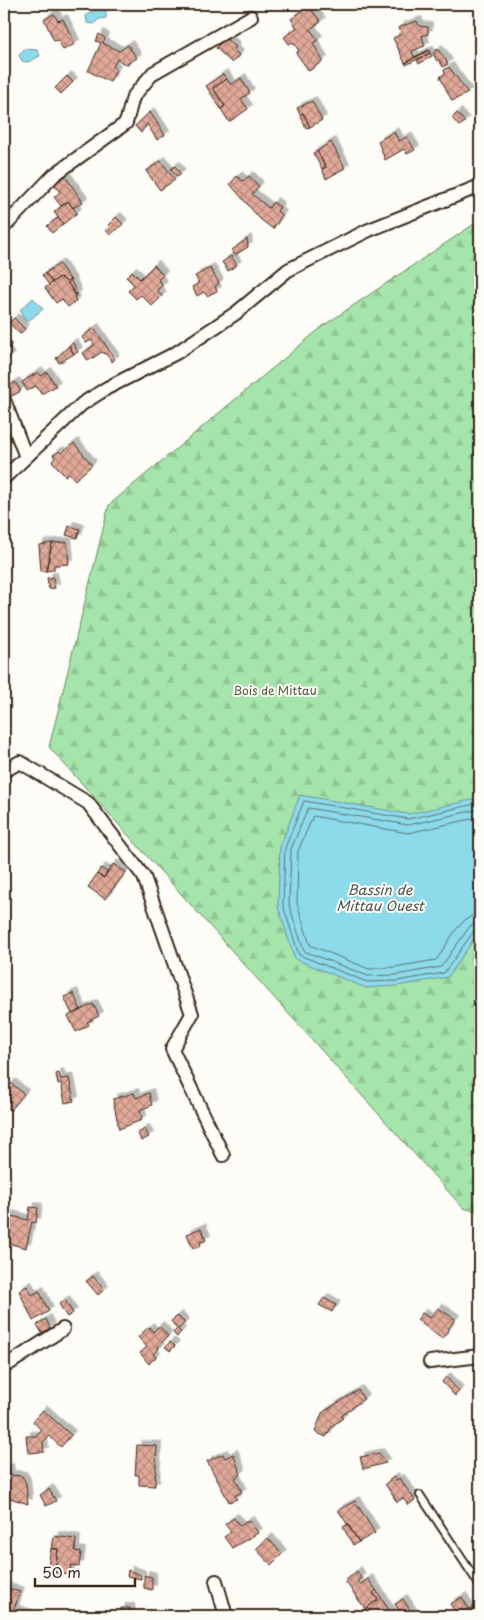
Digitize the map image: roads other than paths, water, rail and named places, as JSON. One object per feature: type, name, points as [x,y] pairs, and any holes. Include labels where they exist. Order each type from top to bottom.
[{"type":"street","points":[[4,227],[54,175],[126,123],[133,97],[153,73],[251,17]]},
{"type":"street","points":[[4,478],[82,404],[107,388],[176,353],[236,313],[288,270],[369,230],[480,186]]},
{"type":"street","points":[[4,400],[26,457]]},
{"type":"street","points":[[4,771],[20,762],[88,803],[144,877],[192,1014],[172,1049],[223,1155]]},
{"type":"street","points":[[4,1367],[63,1329]]},
{"type":"street","points":[[430,1362],[480,1356]]},
{"type":"street","points":[[216,1581],[226,1616]]},
{"type":"lane","points":[[420,1495],[480,1586]]},
{"type":"water","points":[[102,9],[106,11],[106,18],[99,19],[94,24],[87,23],[86,15]]},
{"type":"water","points":[[24,49],[37,50],[40,56],[28,62],[22,61],[19,55]]},
{"type":"water","points":[[33,298],[43,309],[27,322],[21,315],[23,313],[20,310]]},
{"type":"water","name":"Bassin de Mittau Ouest","points":[[300,795],[408,814],[480,798],[480,930],[448,977],[397,986],[366,988],[295,959],[278,907],[280,847]]},
{"type":"park label","name":"Bois de Mittau","points":[[275,691]]}]
